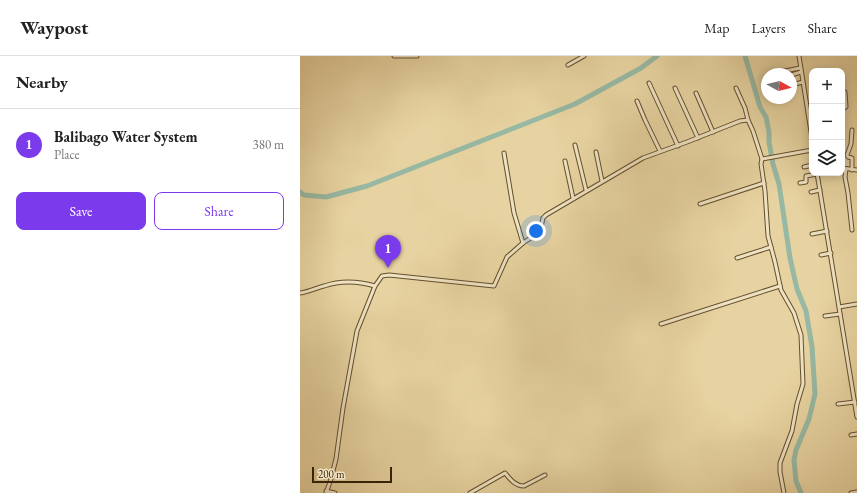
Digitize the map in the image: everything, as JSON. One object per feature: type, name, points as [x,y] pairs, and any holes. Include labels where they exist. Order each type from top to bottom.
[{"type":"street","points":[[394,56],[417,56]]},
{"type":"street","points":[[568,66],[584,56]]},
{"type":"street","points":[[799,56],[809,118]]},
{"type":"street","points":[[797,73],[801,72]]},
{"type":"street","points":[[797,84],[803,82]]},
{"type":"street","points":[[650,83],[678,146]]},
{"type":"street","points":[[675,88],[698,138]]},
{"type":"street","points":[[736,88],[762,159],[761,164],[767,215],[766,228],[780,286],[794,312],[800,331],[803,384],[797,404],[792,431],[780,463],[784,493]]},
{"type":"street","points":[[696,93],[712,132]]},
{"type":"street","points":[[637,101],[660,152]]},
{"type":"street","points":[[335,493],[326,492],[336,459],[343,408],[357,331],[375,286],[380,278],[385,275],[494,286],[507,257],[523,243],[540,232],[542,218],[544,216],[586,190],[643,158],[678,146],[740,121],[748,120]]},
{"type":"street","points":[[852,130],[851,144],[847,155],[848,158],[852,158],[852,170]]},
{"type":"street","points":[[575,145],[586,190]]},
{"type":"street","points":[[762,159],[809,151]]},
{"type":"street","points":[[596,152],[602,181]]},
{"type":"street","points":[[504,153],[514,213],[523,243]]},
{"type":"street","points":[[564,161],[574,198]]},
{"type":"street","points":[[804,167],[809,166]]},
{"type":"street","points":[[852,230],[845,177],[846,169],[857,170]]},
{"type":"street","points":[[800,183],[806,182],[806,176],[809,175]]},
{"type":"street","points":[[818,176],[857,417]]},
{"type":"street","points":[[700,204],[764,183]]},
{"type":"street","points":[[811,192],[820,190]]},
{"type":"street","points":[[852,226],[857,224]]},
{"type":"street","points":[[812,234],[827,231]]},
{"type":"street","points":[[737,258],[771,247]]},
{"type":"street","points":[[822,255],[831,253]]},
{"type":"street","points":[[300,293],[309,292],[326,285],[352,281],[375,286]]},
{"type":"street","points":[[661,324],[780,286]]},
{"type":"street","points":[[839,307],[856,304],[857,309]]},
{"type":"street","points":[[825,316],[840,314]]},
{"type":"street","points":[[838,404],[855,402]]},
{"type":"street","points":[[851,435],[857,434]]},
{"type":"street","points":[[470,493],[505,473],[516,484],[521,486],[524,486],[545,475]]},
{"type":"street","points":[[851,493],[857,492]]},
{"type":"waterway","points":[[300,192],[304,195],[326,197],[367,186],[575,104],[641,68],[657,56]]},
{"type":"waterway","points":[[745,56],[760,107],[766,117],[773,164],[779,184],[790,258],[797,289],[806,311],[812,347],[815,394],[809,419],[796,450],[794,460],[796,481],[801,493]]},
{"type":"place","name":"Balibago Water System","points":[[388,268]]}]
